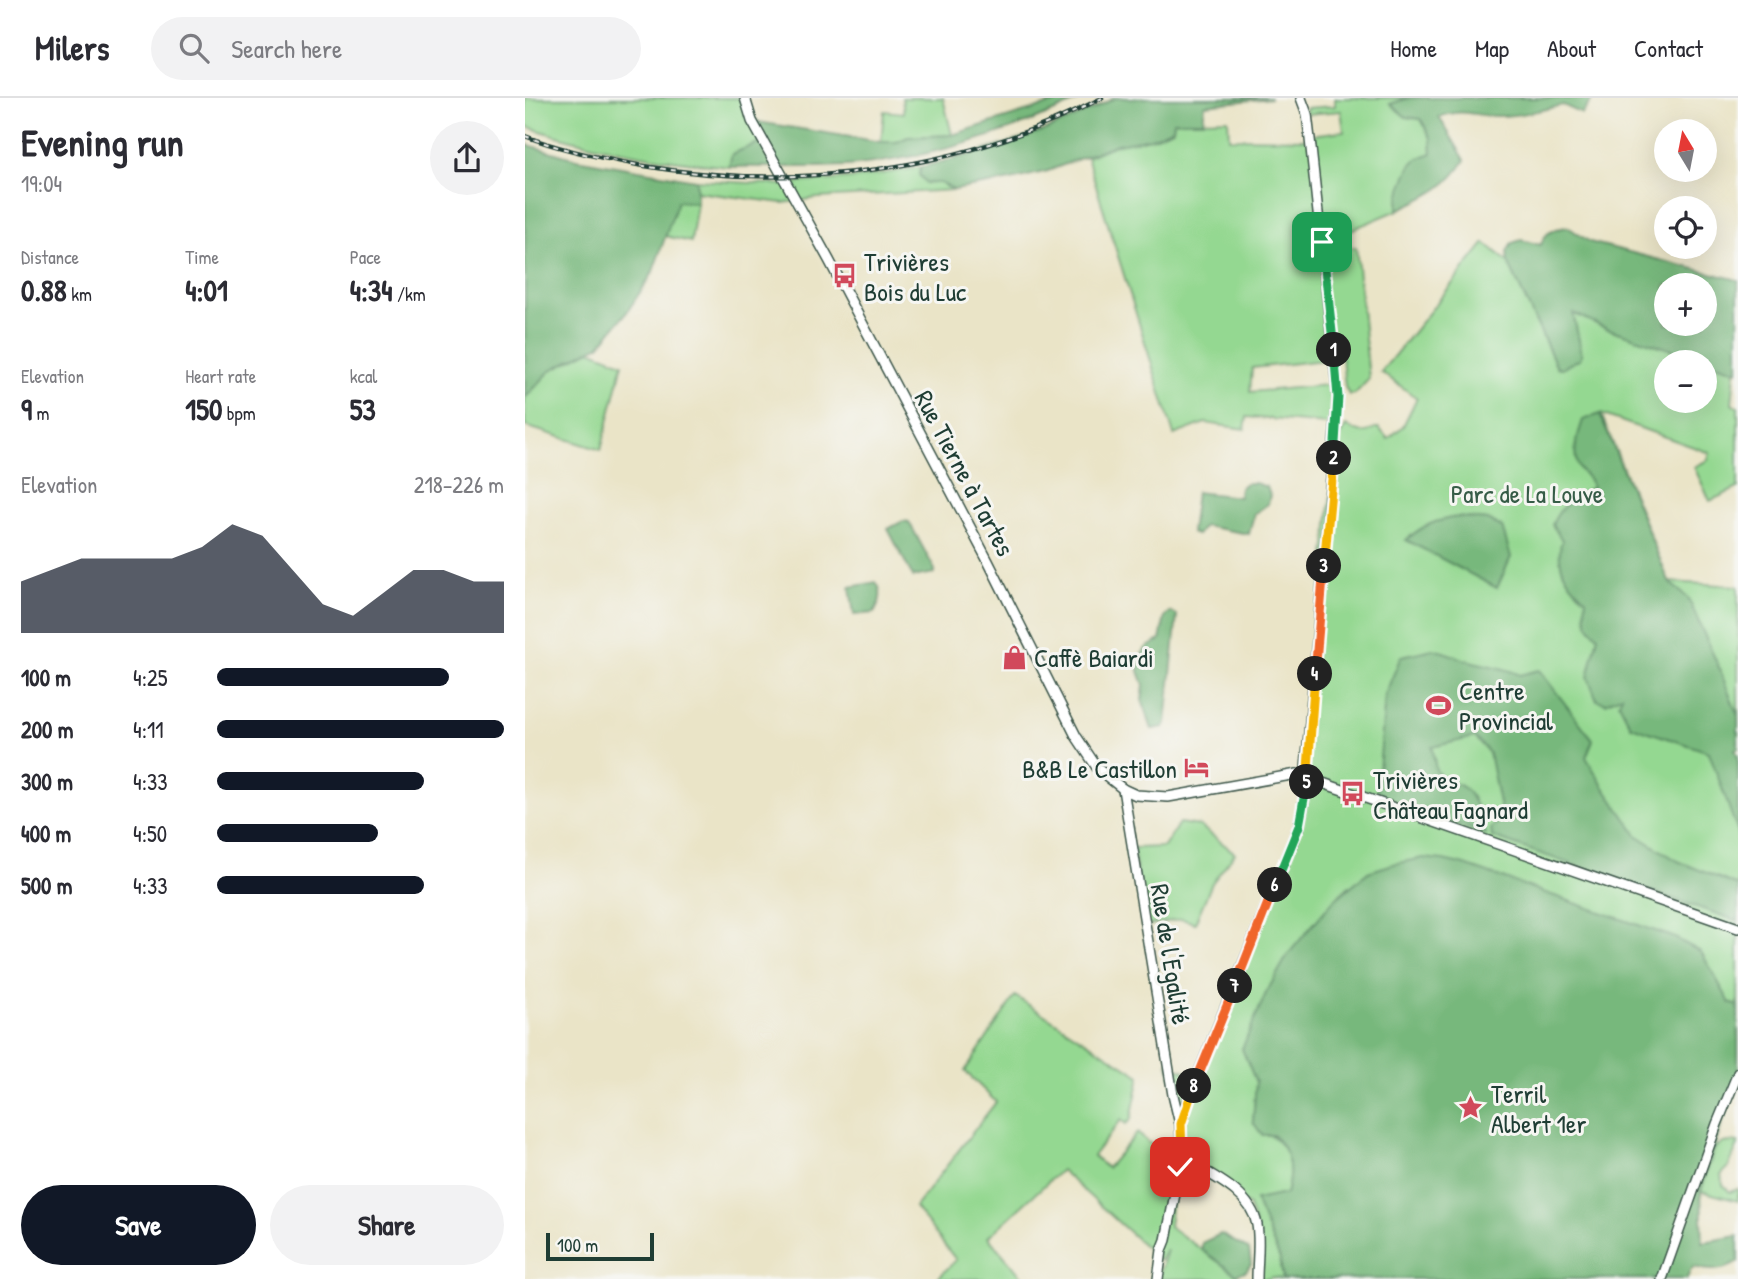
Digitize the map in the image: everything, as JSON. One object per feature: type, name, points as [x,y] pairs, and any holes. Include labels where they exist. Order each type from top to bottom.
[{"type":"street","name":"Rue Tierne à Tartes","points":[[745,98],[752,121],[988,561],[1076,736],[1098,769],[1123,789]]},
{"type":"street","points":[[1159,1276],[1182,1158],[1181,1124],[1190,1095],[1299,826],[1308,777],[1338,397],[1307,114],[1301,98]]},
{"type":"street","points":[[1123,789],[1145,796],[1168,797],[1291,774],[1308,777],[1738,928]]},
{"type":"street","name":"Rue de l'Egalité","points":[[1123,789],[1173,1095],[1181,1124]]},
{"type":"street","points":[[1662,1279],[1738,1073]]},
{"type":"street","points":[[1182,1158],[1238,1193],[1249,1206],[1258,1232],[1257,1279]]},
{"type":"green space","points":[[525,98],[745,98],[764,141],[732,154],[729,167],[626,153],[525,126]]},
{"type":"green space","points":[[902,98],[943,98],[952,135],[908,137],[897,142],[881,142],[884,111],[904,113]]},
{"type":"green space","points":[[1063,98],[1084,98],[1002,132],[916,156],[842,166],[729,167],[732,154],[763,141],[752,121],[881,142],[897,142],[908,137],[952,135]]},
{"type":"green space","points":[[1115,98],[1271,98],[1205,105],[1203,121],[1174,121],[1173,128],[1151,138],[1117,144],[1048,171],[1011,180],[954,190],[940,183],[926,183],[919,175],[921,167],[1020,139]]},
{"type":"green space","points":[[1335,98],[1409,98],[1391,104],[1406,117],[1421,119],[1431,138],[1432,153],[1415,161],[1398,203],[1398,210],[1322,242],[1324,250],[1356,247],[1369,379],[1355,394],[1349,395],[1345,387],[1342,358],[1252,368],[1250,392],[1338,384],[1337,425],[1247,417],[1245,429],[1205,423],[1174,435],[1087,157],[1117,144],[1151,138],[1173,129],[1174,121],[1228,119],[1229,138],[1310,139],[1310,135],[1344,131],[1341,111],[1307,114],[1305,108],[1335,106]]},
{"type":"green space","points":[[1409,98],[1593,98],[1582,114],[1563,105],[1515,115],[1463,113],[1439,117],[1465,160],[1444,185],[1398,210],[1409,169],[1416,160],[1432,153],[1431,138],[1421,119],[1406,117],[1390,104]]},
{"type":"green space","points":[[525,144],[576,159],[696,180],[697,203],[678,201],[652,274],[627,312],[600,345],[551,370],[525,398]]},
{"type":"green space","points":[[921,167],[919,172],[954,190],[818,198],[783,203],[697,192],[696,180],[789,185],[796,197],[792,183],[857,178]]},
{"type":"green space","points":[[678,200],[697,203],[691,242],[665,236]]},
{"type":"green space","points":[[1568,227],[1590,242],[1711,273],[1654,273],[1654,336],[1717,336],[1717,275],[1738,280],[1738,371],[1717,364],[1717,350],[1673,350],[1608,329],[1573,313],[1582,354],[1580,359],[1562,368],[1557,367],[1508,262],[1507,252],[1512,243],[1521,240],[1541,245],[1547,234]]},
{"type":"green space","name":"Parc de La Louve","points":[[1485,243],[1508,262],[1557,367],[1562,368],[1579,359],[1582,354],[1572,313],[1608,329],[1673,350],[1654,350],[1654,413],[1717,413],[1717,364],[1735,370],[1732,404],[1738,407],[1738,488],[1710,501],[1694,467],[1708,460],[1710,453],[1601,414],[1669,582],[1738,586],[1738,748],[1735,749],[1738,757],[1738,1006],[1730,1003],[1701,952],[1349,886],[1332,902],[1242,1048],[1256,1082],[1253,1122],[1280,1144],[1285,1151],[1289,1170],[1286,1194],[1256,1200],[1280,1259],[1283,1279],[1257,1279],[1257,1232],[1249,1206],[1182,1158],[1186,1097],[1181,1099],[1177,1096],[1168,1064],[1197,1076],[1299,826],[1336,442],[1346,426],[1364,432],[1379,428],[1388,439],[1403,426],[1417,398],[1381,372]]},
{"type":"green space","points":[[590,350],[623,363],[601,450],[525,426],[525,398],[551,370]]},
{"type":"green space","points":[[1600,414],[1669,582],[1688,598],[1738,716],[1738,748],[1735,749],[1738,757],[1738,833],[1709,752],[1631,726],[1619,703],[1622,695],[1606,703],[1597,700],[1588,677],[1598,636],[1586,620],[1586,599],[1564,573],[1560,557],[1562,540],[1552,525],[1563,507],[1592,487],[1579,468],[1575,450],[1583,420]]},
{"type":"green space","points":[[1246,483],[1267,487],[1270,495],[1268,504],[1254,514],[1249,534],[1204,526],[1197,535],[1191,533],[1196,492],[1239,497],[1240,488]]},
{"type":"green space","points":[[1458,517],[1488,520],[1502,527],[1511,557],[1497,588],[1406,540],[1430,524]]},
{"type":"green space","points":[[903,521],[909,522],[935,573],[913,577],[888,529]]},
{"type":"green space","points":[[876,582],[880,598],[874,613],[854,615],[850,587]]},
{"type":"green space","points":[[1171,612],[1177,615],[1166,723],[1164,727],[1152,729],[1142,700],[1144,685],[1139,671],[1139,659],[1146,648],[1160,640],[1165,616]]},
{"type":"green space","points":[[1433,649],[1520,675],[1539,670],[1593,740],[1586,757],[1638,836],[1678,861],[1738,886],[1738,921],[1492,837],[1491,829],[1499,821],[1501,813],[1489,753],[1475,737],[1432,747],[1436,770],[1444,782],[1462,786],[1468,792],[1486,834],[1377,796],[1385,695],[1401,656]]},
{"type":"green space","points":[[1179,823],[1200,826],[1235,853],[1212,883],[1195,923],[1182,919],[1145,926],[1133,848],[1164,847]]},
{"type":"green space","points":[[1423,858],[1465,865],[1673,937],[1701,952],[1730,1003],[1738,1006],[1738,1073],[1701,1191],[1703,1242],[1738,1236],[1738,1262],[1717,1270],[1694,1267],[1687,1279],[1283,1279],[1280,1259],[1255,1200],[1286,1194],[1289,1162],[1279,1141],[1273,1135],[1262,1135],[1253,1122],[1256,1082],[1242,1049],[1266,993],[1289,953],[1332,902],[1368,872]]},
{"type":"green space","points":[[1015,996],[1140,1076],[1131,1119],[1126,1124],[1121,1120],[1093,1156],[1107,1168],[1137,1133],[1173,1162],[1176,1167],[1169,1226],[1242,1279],[1158,1279],[1167,1250],[1160,1260],[1061,1170],[988,1237],[1024,1279],[937,1279],[956,1260],[915,1207],[996,1102],[965,1071]]},
{"type":"green space","points":[[1728,1142],[1738,1145],[1728,1168],[1721,1175],[1723,1185],[1730,1192],[1738,1189],[1738,1201],[1701,1191],[1712,1154],[1721,1144]]},
{"type":"green space","points":[[1221,1234],[1249,1250],[1251,1264],[1246,1271],[1236,1274],[1202,1250],[1202,1243]]},
{"type":"railway","points":[[525,136],[595,156],[697,173],[816,175],[934,159],[992,143],[1048,123],[1102,98]]},
{"type":"place","name":"Trivières Bois du Luc","points":[[844,276]]},
{"type":"place","name":"Caffè Baiardi","points":[[1014,657]]},
{"type":"place","name":"Centre Provincial","points":[[1439,705]]},
{"type":"place","name":"B&B Le Castillon","points":[[1197,768]]},
{"type":"place","name":"Trivières Château Fagnard","points":[[1353,794]]},
{"type":"place","name":"Terril Albert 1er","points":[[1471,1108]]},
{"type":"route","points":[[1180,1167],[1181,1124],[1190,1095],[1299,826],[1304,806],[1338,408],[1338,384],[1322,242]]}]
